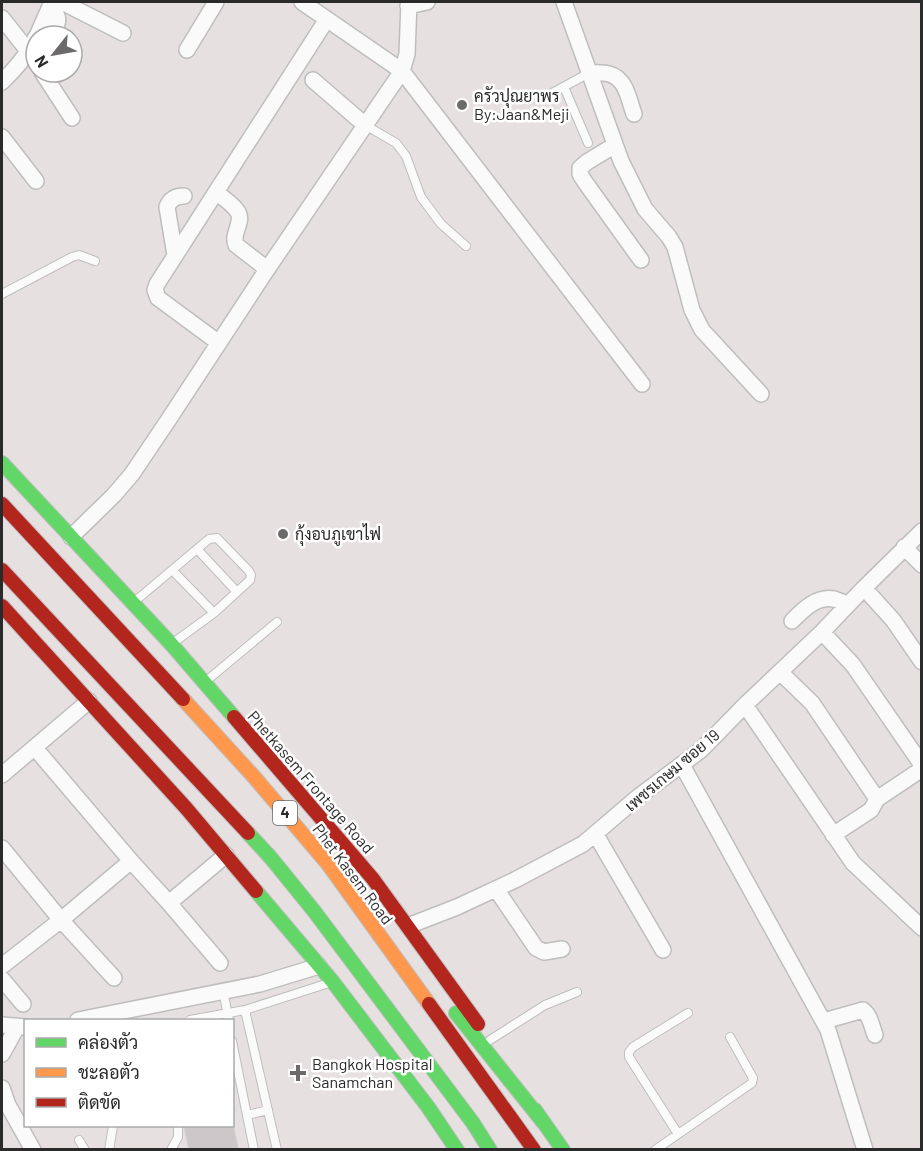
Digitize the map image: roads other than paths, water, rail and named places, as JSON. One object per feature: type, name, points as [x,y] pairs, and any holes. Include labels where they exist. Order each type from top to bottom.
[{"type":"main road","name":"Phetkasem Frontage Road","points":[[2,463],[172,645],[373,879],[490,1040],[563,1149]]},
{"type":"main road","name":"Phet Kasem Road","points":[[4,507],[255,778],[328,864],[534,1149]]},
{"type":"main road","name":"4","points":[[2,571],[271,858],[314,911],[490,1149]]},
{"type":"main road","points":[[2,606],[186,808],[333,982],[457,1149]]},
{"type":"main road","points":[[328,864],[440,995],[543,1122]]},
{"type":"street","points":[[187,50],[216,2]]},
{"type":"street","points":[[302,2],[402,71],[642,384]]},
{"type":"street","points":[[71,537],[132,474],[267,269],[402,71],[407,54],[408,4],[427,2]]},
{"type":"street","points":[[564,2],[621,161],[645,209],[669,237],[675,248],[692,310],[702,330],[761,394]]},
{"type":"street","points":[[55,3],[123,33]]},
{"type":"street","points":[[55,3],[57,24]]},
{"type":"street","points":[[45,24],[55,3]]},
{"type":"street","points":[[2,18],[24,41]]},
{"type":"street","points":[[219,343],[158,298],[157,284],[327,19]]},
{"type":"street","points":[[2,82],[24,60]]},
{"type":"street","points":[[589,73],[610,74],[620,79],[634,114]]},
{"type":"street","points":[[313,80],[365,125]]},
{"type":"street","points":[[50,84],[72,118]]},
{"type":"street","points":[[2,137],[36,181]]},
{"type":"street","points":[[615,145],[586,162],[580,168],[580,174],[641,260]]},
{"type":"street","points":[[216,192],[239,215],[240,220],[234,240],[236,245],[267,269]]},
{"type":"street","points":[[175,255],[167,207],[174,198],[184,196]]},
{"type":"street","name":"เพชรเกษม ซอย 19","points":[[408,926],[496,889],[573,850],[596,835],[638,797],[701,750],[745,705],[781,673],[921,531]]},
{"type":"street","points":[[904,548],[921,565]]},
{"type":"street","points":[[864,588],[893,620],[921,662]]},
{"type":"street","points":[[792,621],[815,602],[833,599],[848,604]]},
{"type":"street","points":[[822,632],[852,665],[921,767],[877,799],[871,810],[833,835]]},
{"type":"street","points":[[781,673],[812,703],[877,799]]},
{"type":"street","points":[[2,775],[89,701]]},
{"type":"street","points":[[745,705],[853,863],[921,928]]},
{"type":"street","points":[[35,748],[219,963]]},
{"type":"street","points":[[682,765],[824,1021],[865,1149]]},
{"type":"street","points":[[596,835],[663,950]]},
{"type":"street","points":[[2,848],[61,920],[114,978]]},
{"type":"street","points":[[169,903],[226,855]]},
{"type":"street","points":[[2,966],[131,861]]},
{"type":"street","points":[[496,889],[536,948],[544,952],[562,949]]},
{"type":"street","points":[[84,1019],[260,984],[319,966]]},
{"type":"street","points":[[2,979],[23,1004]]},
{"type":"street","points":[[824,1021],[863,1010],[869,1018],[875,1035]]},
{"type":"street","points":[[2,1025],[22,1027]]},
{"type":"street","points":[[2,1054],[22,1027]]},
{"type":"street","points":[[2,1088],[8,1105],[33,1149]]},
{"type":"lane","points":[[543,98],[589,73]]},
{"type":"lane","points":[[564,87],[588,143]]},
{"type":"lane","points":[[365,125],[396,144],[406,156],[421,197],[441,224],[466,246]]},
{"type":"lane","points":[[2,294],[72,257],[79,255],[95,261]]},
{"type":"lane","points":[[133,603],[209,539],[217,538],[249,571],[250,580],[214,613],[172,645]]},
{"type":"lane","points":[[197,549],[237,592]]},
{"type":"lane","points":[[172,570],[214,613]]},
{"type":"lane","points":[[204,683],[277,622]]},
{"type":"lane","points":[[203,1019],[228,1017],[333,982]]},
{"type":"lane","points":[[223,991],[228,1017]]},
{"type":"lane","points":[[490,1040],[545,1005],[577,992]]},
{"type":"lane","points":[[245,1010],[278,1149]]},
{"type":"lane","points":[[678,1134],[629,1057],[629,1052],[633,1047],[688,1013]]},
{"type":"lane","points":[[655,1149],[752,1083],[753,1078],[730,1037]]},
{"type":"lane","points":[[234,1051],[254,1149]]},
{"type":"lane","points":[[247,1115],[268,1110]]},
{"type":"lane","points":[[109,1149],[113,1127]]},
{"type":"lane","points":[[171,1149],[178,1137],[178,1127]]},
{"type":"lane","points":[[79,1140],[85,1149]]},
{"type":"place","name":"ครัวปุณยาพร By:Jaan&Meji","points":[[462,105]]},
{"type":"place","name":"กุ้งอบภูเขาไฟ","points":[[283,534]]},
{"type":"place","name":"Bangkok Hospital Sanamchan","points":[[298,1073]]}]
